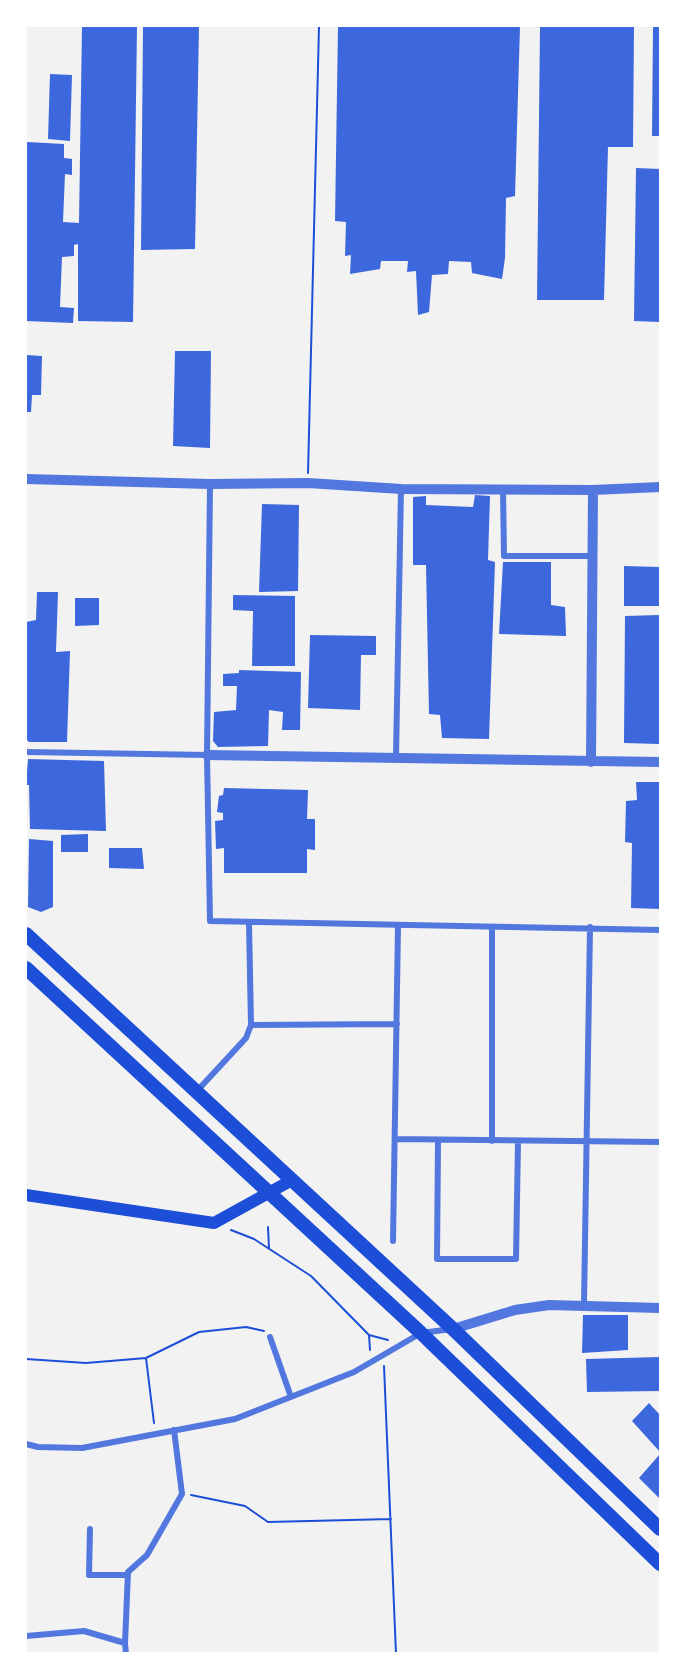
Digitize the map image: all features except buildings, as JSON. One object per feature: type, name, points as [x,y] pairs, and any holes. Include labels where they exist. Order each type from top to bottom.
[{"type":"highway","points":[[26,934],[453,1329],[660,1530]]},
{"type":"highway","points":[[26,968],[421,1333],[660,1564]]},
{"type":"main road","points":[[26,1195],[214,1223],[292,1180]]},
{"type":"street","points":[[26,480],[210,484],[308,483],[401,489],[593,490],[660,487]]},
{"type":"street","points":[[210,484],[207,755],[210,921],[660,930]]},
{"type":"street","points":[[503,488],[504,556],[592,556]]},
{"type":"street","points":[[396,756],[401,489]]},
{"type":"street","points":[[591,762],[593,490]]},
{"type":"street","points":[[26,752],[396,756],[660,762]]},
{"type":"street","points":[[196,1092],[246,1038],[251,1025],[249,923]]},
{"type":"street","points":[[393,1241],[398,926]]},
{"type":"street","points":[[584,1304],[590,927]]},
{"type":"street","points":[[492,928],[492,1141]]},
{"type":"street","points":[[251,1025],[397,1024]]},
{"type":"street","points":[[396,1138],[438,1141],[660,1143]]},
{"type":"street","points":[[438,1141],[437,1259],[516,1259],[518,1141]]},
{"type":"street","points":[[26,1444],[38,1447],[82,1448],[235,1419],[371,1363],[421,1333],[453,1329],[515,1310],[584,1304],[660,1308]]},
{"type":"street","points":[[270,1336],[291,1397]]},
{"type":"street","points":[[126,1653],[127,1575],[147,1555],[182,1494],[174,1430]]},
{"type":"street","points":[[90,1529],[89,1575],[127,1575]]},
{"type":"street","points":[[26,1636],[84,1630],[125,1643]]},
{"type":"path","points":[[308,483],[319,26]]},
{"type":"path","points":[[214,1223],[254,1239],[311,1276],[369,1335],[393,1342]]},
{"type":"path","points":[[268,1227],[269,1249]]},
{"type":"path","points":[[26,1359],[86,1363],[146,1358],[199,1332],[246,1327],[263,1329],[270,1336]]},
{"type":"path","points":[[369,1335],[371,1363]]},
{"type":"path","points":[[383,1357],[396,1653]]},
{"type":"path","points":[[146,1358],[155,1434]]},
{"type":"path","points":[[182,1494],[245,1506],[268,1522],[391,1519]]}]
